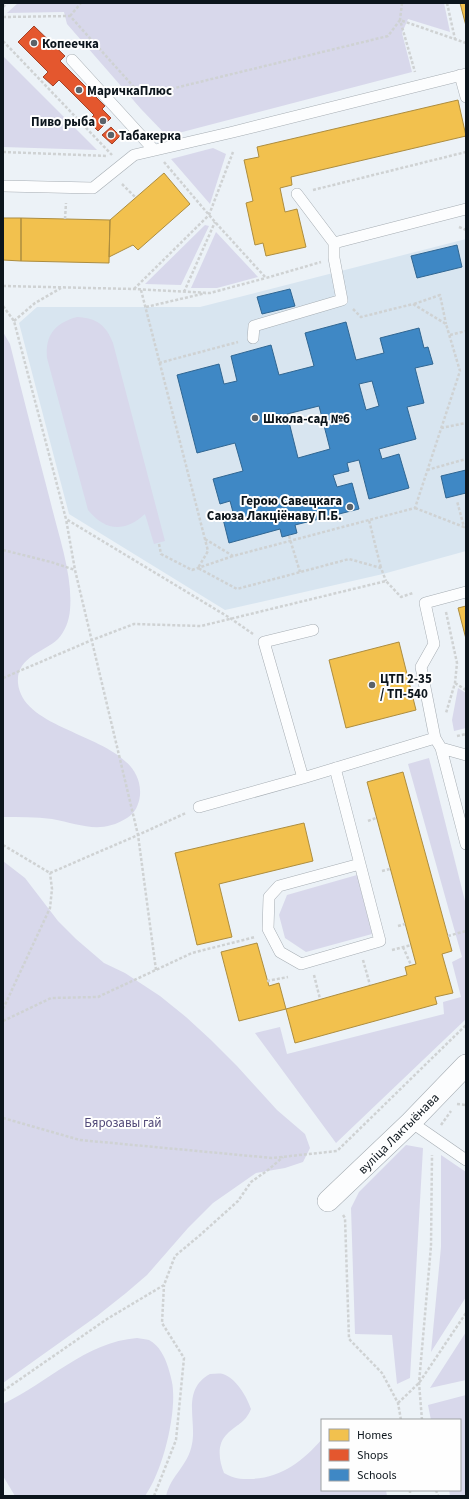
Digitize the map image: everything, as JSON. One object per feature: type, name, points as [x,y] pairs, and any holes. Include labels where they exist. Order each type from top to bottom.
[{"type":"street","name":"вуліца Лактыёнава","points":[[328,1201],[411,1122],[466,1065]]},
{"type":"lane","points":[[72,60],[154,150]]},
{"type":"lane","points":[[3,186],[93,188],[134,155],[234,132],[463,74],[466,97]]},
{"type":"lane","points":[[253,338],[254,326],[342,300],[334,258],[334,243],[297,194]]},
{"type":"lane","points":[[334,243],[466,209]]},
{"type":"lane","points":[[466,592],[425,603],[434,644],[420,666],[435,738],[441,748],[466,844]]},
{"type":"lane","points":[[303,778],[264,642],[314,630]]},
{"type":"lane","points":[[199,807],[303,778],[435,738]]},
{"type":"lane","points":[[441,748],[466,755]]},
{"type":"lane","points":[[335,768],[360,864],[380,941],[301,964],[280,952],[268,929],[269,897],[279,886],[360,864]]},
{"type":"lane","points":[[411,1122],[466,1160]]},
{"type":"path","points":[[3,6],[7,3]]},
{"type":"path","points":[[70,16],[81,3]]},
{"type":"path","points":[[402,3],[400,20],[419,85]]},
{"type":"path","points":[[448,3],[455,39]]},
{"type":"path","points":[[3,17],[70,16],[142,96],[388,36],[400,20]]},
{"type":"path","points":[[400,20],[466,43]]},
{"type":"path","points":[[3,41],[114,156],[3,152]]},
{"type":"path","points":[[154,150],[215,222],[266,278]]},
{"type":"path","points":[[134,289],[209,215],[233,152]]},
{"type":"path","points":[[297,194],[466,152]]},
{"type":"path","points":[[119,181],[136,198]]},
{"type":"path","points":[[65,219],[66,203]]},
{"type":"path","points":[[184,292],[215,222]]},
{"type":"path","points":[[146,307],[266,278],[334,258]]},
{"type":"path","points":[[3,286],[210,292]]},
{"type":"path","points":[[14,321],[35,303],[62,288]]},
{"type":"path","points":[[141,290],[198,517],[208,551],[198,568]]},
{"type":"path","points":[[342,300],[362,316],[413,304],[440,295],[446,324],[460,371],[440,428],[415,508]]},
{"type":"path","points":[[413,304],[446,324]]},
{"type":"path","points":[[3,306],[14,321],[66,519],[75,570],[138,835],[156,970]]},
{"type":"path","points":[[450,335],[466,331]]},
{"type":"path","points":[[159,363],[253,338]]},
{"type":"path","points":[[440,428],[466,423]]},
{"type":"path","points":[[427,470],[466,459]]},
{"type":"path","points":[[457,501],[465,527]]},
{"type":"path","points":[[159,544],[161,554],[192,570],[233,556],[415,508],[465,527]]},
{"type":"path","points":[[66,519],[230,618],[264,642]]},
{"type":"path","points":[[369,520],[381,568],[386,581],[401,597]]},
{"type":"path","points":[[289,536],[300,572]]},
{"type":"path","points":[[205,538],[233,556]]},
{"type":"path","points":[[3,550],[51,562],[75,570]]},
{"type":"path","points":[[198,568],[237,588],[349,559],[381,568]]},
{"type":"path","points":[[3,678],[92,640],[134,624],[202,626],[386,581]]},
{"type":"path","points":[[442,598],[457,663],[455,683],[445,717]]},
{"type":"path","points":[[455,683],[466,690]]},
{"type":"path","points":[[50,873],[199,807]]},
{"type":"path","points":[[368,821],[376,818]]},
{"type":"path","points":[[3,845],[50,873]]},
{"type":"path","points":[[382,871],[390,869]]},
{"type":"path","points":[[3,1009],[50,908],[52,889],[50,873]]},
{"type":"path","points":[[398,926],[406,924]]},
{"type":"path","points":[[448,936],[466,931]]},
{"type":"path","points":[[3,1021],[51,998],[98,997],[192,953],[261,936]]},
{"type":"path","points":[[403,947],[411,965]]},
{"type":"path","points":[[362,958],[370,985]]},
{"type":"path","points":[[312,971],[320,999]]},
{"type":"path","points":[[267,981],[288,977]]},
{"type":"path","points":[[3,1118],[80,1140],[272,1158],[337,1151],[466,1025]]},
{"type":"path","points":[[422,1419],[419,1383],[431,1246],[432,1136],[462,1099]]},
{"type":"path","points":[[457,1104],[466,1105]]},
{"type":"path","points":[[154,1496],[176,1440],[184,1358],[162,1323],[164,1285],[175,1256],[200,1236],[238,1201],[251,1182],[268,1170],[283,1156]]},
{"type":"path","points":[[328,1201],[345,1218],[349,1339],[382,1373],[398,1402],[401,1419]]},
{"type":"path","points":[[3,1391],[108,1319],[164,1285]]},
{"type":"path","points":[[398,1402],[419,1383],[466,1313]]},
{"type":"shaded area","name":"Школа-сад №6","points":[[466,239],[466,551],[383,574],[225,610],[69,514],[19,323],[37,307],[200,307]]},
{"type":"green space","points":[[18,3],[444,3],[450,32],[408,19],[402,33],[412,72],[167,136],[141,109],[67,24],[64,12],[7,13]]},
{"type":"green space","points":[[3,56],[97,150],[3,147]]},
{"type":"green space","points":[[213,148],[226,154],[210,204],[171,159]]},
{"type":"green space","points":[[205,225],[209,226],[181,285],[145,284]]},
{"type":"green space","points":[[216,232],[258,277],[217,288],[191,288]]},
{"type":"green space","points":[[77,317],[90,319],[100,324],[107,331],[113,343],[165,541],[154,544],[145,514],[130,524],[116,527],[109,526],[102,522],[88,510],[47,358],[48,343],[53,331],[63,323]]},
{"type":"green space","points":[[3,332],[10,344],[61,543],[67,570],[70,597],[69,618],[63,633],[52,644],[26,661],[21,667],[18,683],[25,701],[40,715],[104,747],[123,759],[136,775],[140,795],[136,808],[127,818],[108,826],[90,827],[46,818],[3,817]]},
{"type":"green space","points":[[458,688],[466,693],[466,728],[454,731],[452,720]]},
{"type":"green space","points":[[429,758],[466,905],[466,1019],[336,1143],[255,1033],[280,1027],[287,1054],[444,1014],[443,1002],[461,997],[452,962],[462,957],[408,764]]},
{"type":"green space","name":"Бярозавы гай","points":[[3,861],[25,878],[58,921],[76,939],[104,963],[125,973],[160,996],[211,1040],[277,1110],[305,1134],[310,1148],[303,1162],[285,1168],[256,1173],[213,1203],[188,1228],[147,1275],[126,1293],[97,1316],[3,1383]]},
{"type":"green space","points":[[357,875],[372,934],[306,952],[285,938],[279,915],[287,895]]},
{"type":"green space","points":[[406,1145],[423,1148],[410,1378],[397,1384],[392,1335],[355,1334],[351,1208],[359,1192]]},
{"type":"green space","points":[[441,1155],[466,1172],[466,1297],[431,1352],[441,1247]]},
{"type":"green space","points":[[466,1332],[466,1380],[430,1388]]},
{"type":"green space","points":[[137,1338],[149,1340],[159,1348],[167,1363],[173,1388],[170,1431],[157,1474],[145,1496],[15,1496],[3,1476],[3,1404],[84,1355],[118,1341]]},
{"type":"green space","points":[[210,1374],[223,1374],[228,1376],[237,1384],[244,1394],[251,1409],[244,1420],[224,1437],[220,1447],[220,1458],[224,1473],[234,1478],[251,1479],[262,1478],[282,1472],[299,1461],[321,1440],[321,1491],[386,1491],[387,1496],[166,1496],[168,1489],[190,1452],[193,1435],[193,1397],[196,1388],[201,1381]]},
{"type":"green space","points":[[466,1395],[466,1496],[450,1496],[449,1491],[461,1491],[461,1419],[431,1419],[428,1405]]},
{"type":"building: Homes","points":[[460,3],[466,3],[466,26]]},
{"type":"building: Homes","points":[[458,100],[466,136],[291,177],[292,185],[280,188],[285,212],[297,209],[306,247],[266,256],[263,243],[255,245],[246,203],[253,201],[244,160],[259,157],[257,147]]},
{"type":"building: Homes","points":[[164,173],[190,204],[138,250],[133,245],[109,257],[110,220]]},
{"type":"building: Homes","points":[[3,218],[21,218],[21,261],[3,260]]},
{"type":"building: Homes","points":[[21,218],[110,220],[109,263],[21,261]]},
{"type":"building: Homes","points":[[466,606],[466,639],[458,608]]},
{"type":"building: Homes","name":"ЦТП 2-35 / ТП-540","points":[[399,642],[416,710],[346,728],[329,660]]},
{"type":"building: Homes","points":[[403,772],[452,951],[442,954],[453,993],[435,997],[437,1004],[295,1043],[286,1009],[407,975],[405,967],[416,964],[367,782]]},
{"type":"building: Homes","points":[[304,823],[313,861],[219,884],[232,937],[197,945],[175,853]]},
{"type":"building: Homes","points":[[257,943],[269,986],[279,983],[286,1009],[239,1021],[221,952]]},
{"type":"building: Shops","points":[[34,26],[65,56],[60,61],[105,106],[102,109],[111,118],[98,131],[88,121],[94,115],[59,80],[53,86],[43,77],[48,72],[18,42]]},
{"type":"building: Shops","name":"Табакерка","points":[[111,127],[120,136],[112,144],[102,135]]},
{"type":"building: Schools","points":[[457,245],[462,267],[417,278],[411,256]]},
{"type":"building: Schools","points":[[290,289],[295,306],[262,314],[257,297]]},
{"type":"building: Schools","points":[[346,322],[356,360],[384,353],[380,338],[419,328],[424,348],[428,347],[433,364],[415,368],[424,403],[407,407],[416,439],[379,449],[382,459],[399,454],[409,488],[369,499],[359,460],[347,463],[349,471],[333,475],[337,487],[352,483],[359,509],[295,525],[297,533],[282,537],[280,529],[229,543],[222,515],[233,512],[230,501],[220,504],[213,479],[243,471],[235,443],[197,453],[177,375],[219,364],[224,384],[237,381],[231,356],[271,345],[279,375],[314,366],[305,333]],"holes":[[[372,381],[379,406],[366,410],[359,384]],[[319,406],[330,449],[298,458],[287,414]]]},
{"type":"building: Schools","points":[[466,470],[466,493],[446,498],[441,476]]},
{"type":"place","name":"Копеечка","points":[[34,43]]},
{"type":"place","name":"МаричкаПлюс","points":[[79,90]]},
{"type":"place","name":"Пиво рыба","points":[[103,121]]},
{"type":"place","name":"Табакерка","points":[[111,135]]},
{"type":"place","name":"Школа-сад №6","points":[[255,418]]},
{"type":"place","name":"Герою Савецкага Саюза Лакціёнаву П.Б.","points":[[350,507]]},
{"type":"place","name":"ЦТП 2-35 / ТП-540","points":[[372,685]]}]
